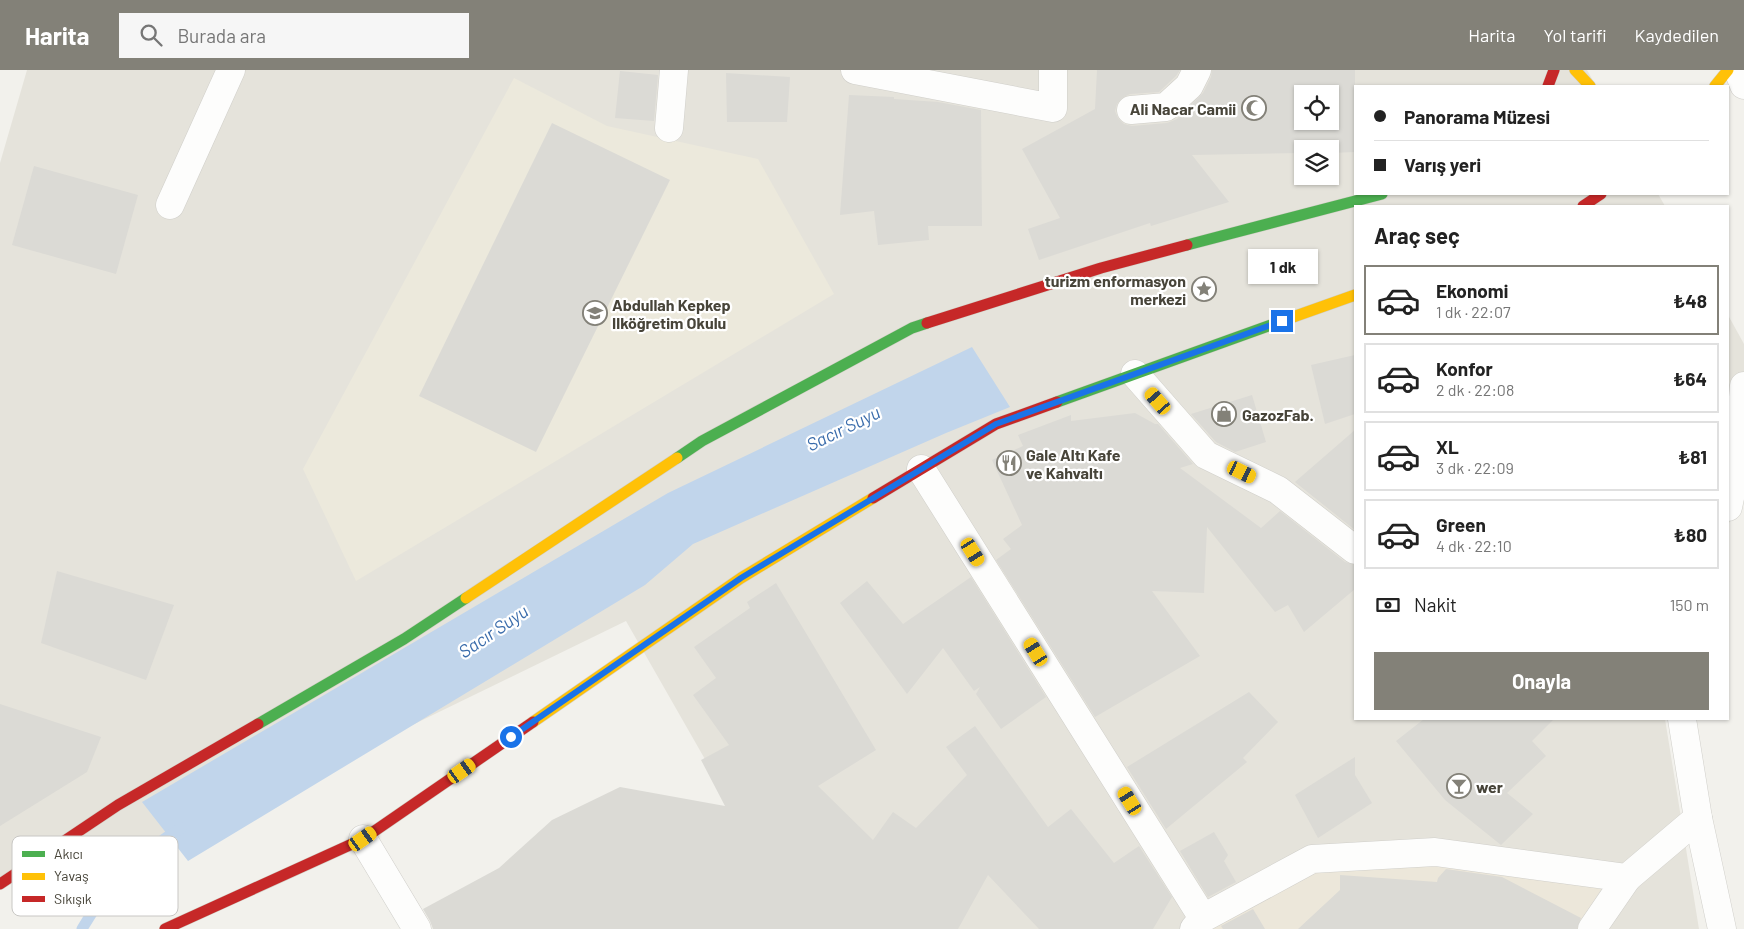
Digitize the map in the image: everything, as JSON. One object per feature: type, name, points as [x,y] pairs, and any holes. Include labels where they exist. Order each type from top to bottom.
[{"type":"main road","points":[[1548,85],[1554,70]]},
{"type":"main road","points":[[1575,70],[1589,85]]},
{"type":"main road","points":[[1716,85],[1728,70]]},
{"type":"main road","points":[[72,836],[118,805],[404,639],[702,441],[912,328],[1101,268],[1378,195]]},
{"type":"main road","points":[[1584,205],[1599,195]]},
{"type":"main road","points":[[165,929],[363,839],[741,578],[996,424],[1354,295]]},
{"type":"main road","points":[[0,884],[12,876]]},
{"type":"street","points":[[170,205],[231,70]]},
{"type":"street","points":[[669,128],[674,70]]},
{"type":"street","points":[[855,70],[1053,108],[1053,70]]},
{"type":"street","points":[[1131,110],[1166,107],[1189,86],[1197,70]]},
{"type":"street","points":[[1738,70],[1744,85]]},
{"type":"street","points":[[1135,374],[1206,455],[1278,490],[1354,549]]},
{"type":"street","points":[[1729,497],[1744,386]]},
{"type":"street","points":[[921,469],[1199,923],[1312,860],[1435,852],[1627,878]]},
{"type":"street","points":[[1682,720],[1698,818],[1722,929]]},
{"type":"street","points":[[1592,929],[1627,878],[1698,818]]},
{"type":"street","points":[[363,839],[416,929]]},
{"type":"shaded area","points":[[27,70],[1587,70],[1595,85],[1354,85],[1354,195],[1659,195],[1664,205],[1354,205],[1354,720],[1665,720],[1699,929],[802,929],[626,621],[178,839],[178,836],[12,836],[12,878],[0,880],[0,163]]},
{"type":"shaded area","name":"Abdullah Kepkep Ilköğretim Okulu","points":[[514,78],[607,126],[758,159],[834,294],[356,581],[303,469]]},
{"type":"shaded area","points":[[1729,317],[1744,344],[1744,485],[1729,523]]},
{"type":"shaded area","points":[[1434,861],[1604,884],[1577,929],[1207,929],[1314,871]]},
{"type":"water","points":[[972,347],[1010,407],[946,433],[693,544],[645,585],[188,861],[178,848],[178,836],[169,836],[142,802],[668,493]]},
{"type":"building","points":[[1097,70],[1180,70],[1159,92],[1130,94],[1122,98],[1117,104],[1115,111],[1118,118],[1124,124],[1132,126],[1167,123],[1177,119],[1203,93],[1211,77],[1212,70],[1355,70],[1354,152],[1339,153],[1339,140],[1294,140],[1294,153],[1192,155],[1229,202],[1151,226],[1150,223],[1039,260],[1028,229],[1060,218],[1022,149],[1095,109]]},
{"type":"building","points":[[620,71],[658,75],[654,121],[615,118]]},
{"type":"building","points":[[726,73],[790,77],[787,122],[727,122]]},
{"type":"building","points":[[849,95],[894,97],[894,99],[938,102],[981,110],[982,226],[928,226],[929,240],[878,245],[874,211],[840,215]]},
{"type":"building","points":[[552,123],[670,180],[536,452],[419,396]]},
{"type":"building","points":[[34,166],[138,195],[116,274],[12,245]]},
{"type":"building","points":[[1354,355],[1354,414],[1325,424],[1311,365]]},
{"type":"building","points":[[1252,395],[1266,442],[1235,452],[1216,442],[1191,414]]},
{"type":"building","points":[[1135,413],[1158,424],[1193,464],[1180,468],[1261,528],[1280,511],[1345,562],[1354,565],[1354,590],[1304,632],[1288,605],[1275,612],[1207,527],[1204,593],[1152,591],[1200,656],[1095,717],[996,560],[1011,549],[1003,539],[1022,525],[992,460],[1023,446],[1018,435],[1071,415],[1071,421]]},
{"type":"building","points":[[1354,431],[1354,529],[1295,482]]},
{"type":"building","points":[[57,571],[174,605],[146,680],[41,643]]},
{"type":"building","points":[[971,577],[1046,697],[1001,729],[976,694],[980,687],[974,691],[943,648],[907,694],[840,603],[867,581],[903,624]]},
{"type":"building","points":[[776,583],[876,750],[818,786],[873,840],[893,812],[916,828],[967,775],[946,747],[975,726],[1048,827],[1071,809],[1114,863],[1139,846],[1172,897],[1153,929],[1039,929],[988,875],[958,929],[433,929],[423,909],[499,868],[552,820],[620,787],[725,806],[701,760],[729,745],[693,695],[716,678],[694,647],[750,608],[747,602]]},
{"type":"building","points":[[1249,692],[1278,722],[1243,758],[1247,762],[1166,829],[1127,767]]},
{"type":"building","points":[[0,704],[101,737],[87,772],[0,826]]},
{"type":"building","points":[[1423,720],[1553,720],[1532,741],[1546,756],[1507,793],[1533,814],[1501,845],[1445,800],[1396,741]]},
{"type":"building","points":[[1355,757],[1355,775],[1372,803],[1318,838],[1295,795]]},
{"type":"building","points":[[1214,832],[1228,855],[1224,861],[1236,882],[1208,897],[1180,851]]},
{"type":"building","points":[[1446,869],[1502,877],[1581,918],[1577,929],[1298,929],[1340,890],[1340,875],[1437,882]]},
{"type":"building","points":[[1253,909],[1265,929],[1223,929],[1221,926]]},
{"type":"waterway","name":"Sacır Suyu","points":[[169,836],[181,828]]},
{"type":"waterway","name":"Sacır Suyu","points":[[82,929],[90,916]]},
{"type":"traffic: fast","points":[[1187,245],[1378,195]]},
{"type":"traffic: fast","points":[[1057,402],[1293,317]]},
{"type":"traffic: fast","points":[[677,458],[702,441],[912,328],[927,323]]},
{"type":"traffic: fast","points":[[258,724],[404,639],[466,598]]},
{"type":"traffic: slow","points":[[1575,70],[1589,85]]},
{"type":"traffic: slow","points":[[1716,85],[1728,70]]},
{"type":"traffic: slow","points":[[1293,317],[1354,295]]},
{"type":"traffic: slow","points":[[466,598],[677,458]]},
{"type":"traffic: slow","points":[[533,722],[741,578],[873,498]]},
{"type":"traffic: jam","points":[[1548,85],[1554,70]]},
{"type":"traffic: jam","points":[[1584,205],[1600,195]]},
{"type":"traffic: jam","points":[[927,323],[1101,268],[1187,245]]},
{"type":"traffic: jam","points":[[873,498],[996,424],[1057,402]]},
{"type":"traffic: jam","points":[[165,929],[363,839],[533,722]]},
{"type":"traffic: jam","points":[[72,836],[118,805],[258,724]]},
{"type":"traffic: jam","points":[[0,884],[12,876]]},
{"type":"place","name":"Ali Nacar Camii","points":[[1254,108]]},
{"type":"place","name":"turizm enformasyon merkezi","points":[[1204,289]]},
{"type":"place","name":"Abdullah Kepkep Ilköğretim Okulu","points":[[595,313]]},
{"type":"place","name":"GazozFab.","points":[[1224,414]]},
{"type":"place","name":"Gale Altı Kafe ve Kahvaltı","points":[[1009,463]]},
{"type":"place","name":"wer","points":[[1459,786]]},
{"type":"route","points":[[511,737],[741,578],[996,424],[1282,321]]}]
